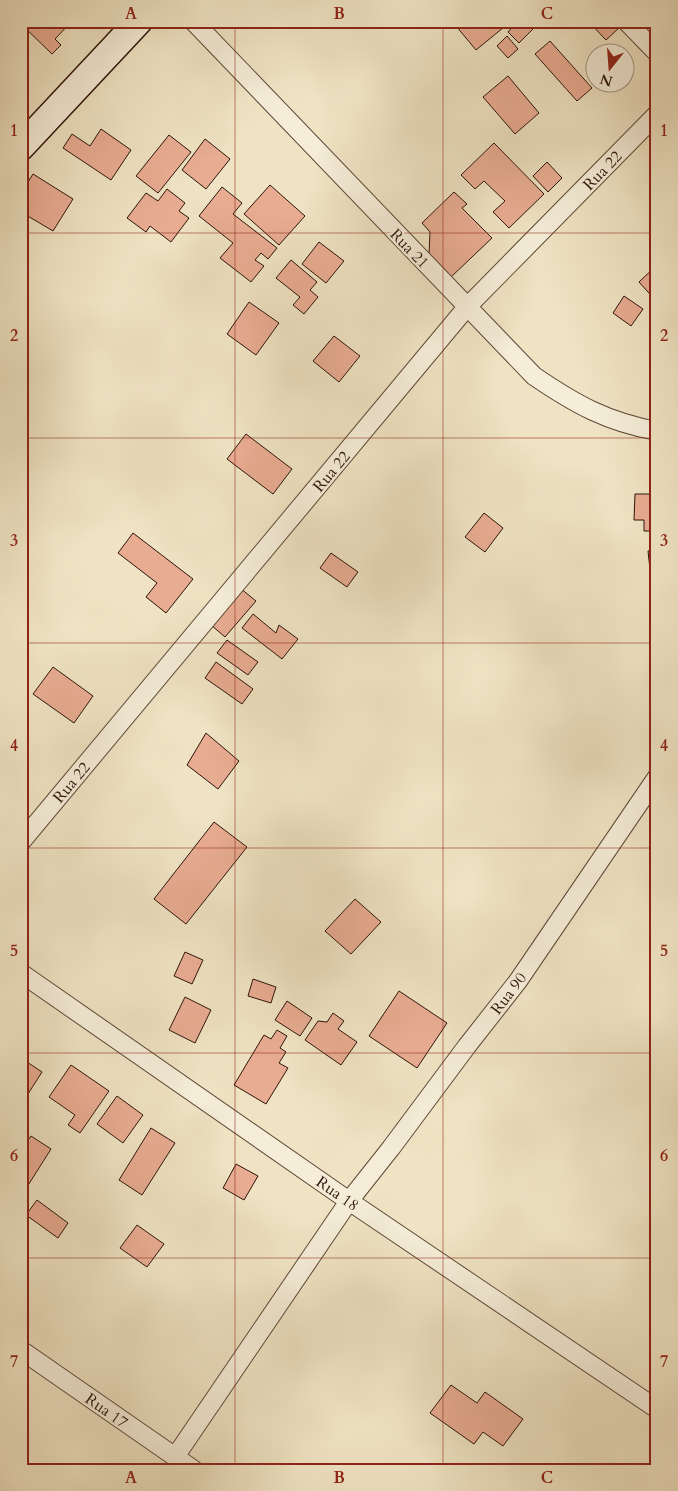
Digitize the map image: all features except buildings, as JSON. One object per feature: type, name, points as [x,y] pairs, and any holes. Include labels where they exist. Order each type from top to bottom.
[{"type":"main road","points":[[21,147],[139,21]]},
{"type":"street","name":"Rua 21","points":[[193,21],[534,376],[565,397],[594,412],[637,427],[657,431]]},
{"type":"street","points":[[626,21],[657,53]]},
{"type":"street","name":"Rua 22","points":[[21,842],[467,308],[657,114]]},
{"type":"street","name":"Rua 90","points":[[175,1457],[349,1201],[518,981],[657,777]]},
{"type":"street","name":"Rua 18","points":[[21,972],[349,1201],[657,1409]]},
{"type":"street","name":"Rua 17","points":[[21,1350],[194,1470]]}]
